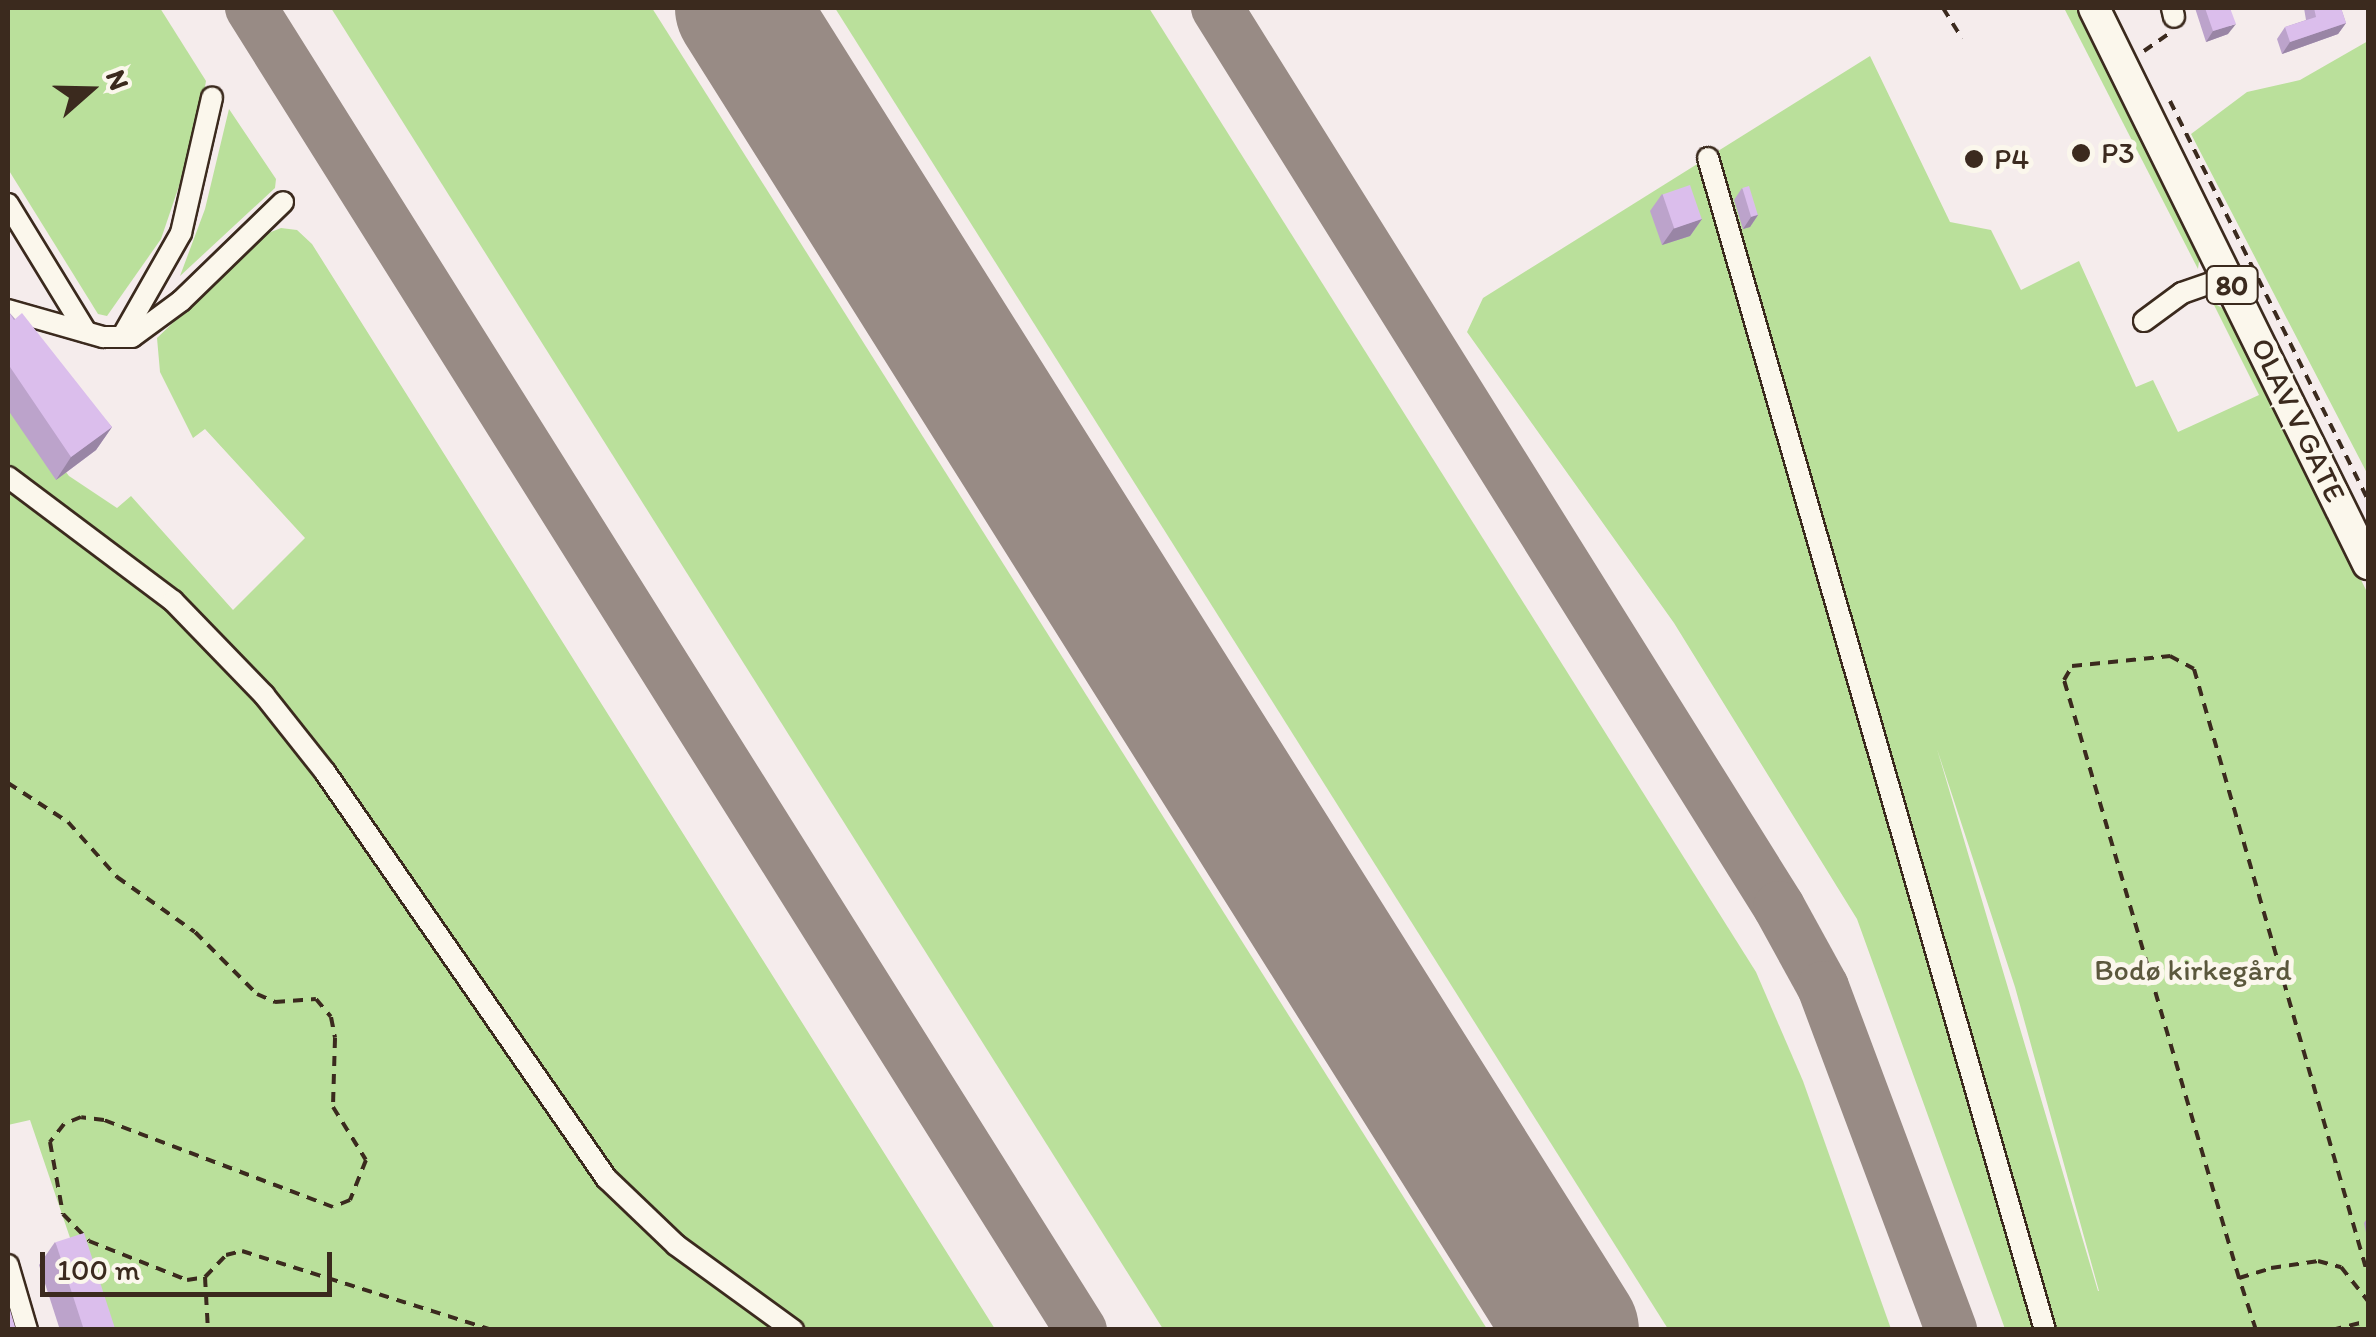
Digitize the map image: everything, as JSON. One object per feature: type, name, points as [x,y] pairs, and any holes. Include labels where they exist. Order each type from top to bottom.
[{"type":"highway","name":"OLAV V GATE","points":[[2094,8],[2368,564]]},
{"type":"lane","points":[[122,338],[181,234],[212,98]]},
{"type":"lane","points":[[1708,158],[2045,1330]]},
{"type":"lane","points":[[8,310],[122,338],[150,327],[182,301],[283,202]]},
{"type":"lane","points":[[8,204],[86,332]]},
{"type":"lane","points":[[8,477],[173,601],[264,695],[325,772],[607,1179],[676,1245],[793,1330]]},
{"type":"lane","points":[[8,1265],[27,1330]]},
{"type":"path","points":[[1943,8],[1962,39]]},
{"type":"path","points":[[2144,51],[2167,38],[2173,12]]},
{"type":"path","points":[[2137,36],[2153,68]]},
{"type":"path","points":[[2162,86],[2368,500]]},
{"type":"path","points":[[2256,1330],[2064,680],[2072,666],[2170,656],[2194,669],[2368,1272],[2353,1276]]},
{"type":"path","points":[[8,784],[68,822],[117,877],[195,932],[257,994],[275,1002],[316,998],[331,1016],[333,1107],[366,1160],[350,1200],[333,1208],[104,1120],[81,1118],[64,1124],[50,1142],[64,1214],[89,1242],[187,1280],[205,1278],[226,1255],[242,1251],[492,1330]]},
{"type":"path","points":[[2238,1278],[2318,1261],[2353,1276],[2368,1301]]},
{"type":"path","points":[[205,1278],[208,1330]]},
{"type":"path","points":[[2332,1330],[2368,1321]]},
{"type":"green space","points":[[8,8],[160,8],[206,81],[196,136],[161,239],[107,316],[98,314],[8,169]]},
{"type":"green space","points":[[331,8],[652,8],[1487,1329],[1163,1329]]},
{"type":"green space","points":[[835,8],[1149,8],[1756,972],[1803,1081],[1891,1329],[1668,1329]]},
{"type":"green space","points":[[2064,8],[2080,8],[2200,254],[2198,269]]},
{"type":"green space","points":[[2368,41],[2368,475],[2191,134],[2247,92],[2300,80]]},
{"type":"green space","name":"Bodø kirkegård","points":[[1870,56],[1950,222],[1991,230],[2021,290],[2079,261],[2136,387],[2153,380],[2178,432],[2259,395],[2213,303],[2228,311],[2368,594],[2368,1329],[2005,1329],[1857,919],[1674,623],[1467,332],[1483,298]],"holes":[[[1937,749],[2015,987],[2099,1291]]]},
{"type":"green space","points":[[229,109],[276,179],[275,188],[180,276],[205,209]]},
{"type":"green space","points":[[281,228],[297,230],[312,244],[995,1329],[101,1329],[30,1120],[8,1125],[8,406],[11,401],[69,476],[117,508],[131,496],[233,610],[305,538],[205,429],[193,438],[160,372],[157,338],[266,234]]},
{"type":"building","points":[[2205,8],[2230,8],[2236,24],[2213,31]]},
{"type":"building","points":[[2314,8],[2341,8],[2346,23],[2290,42],[2285,27],[2316,17]]},
{"type":"building","points":[[1690,185],[1702,219],[1674,228],[1663,194]]},
{"type":"building","points":[[1749,186],[1758,215],[1751,217],[1742,188]]},
{"type":"building","points":[[8,311],[14,320],[22,313],[112,427],[71,457],[8,364]]},
{"type":"building","points":[[84,1233],[116,1330],[84,1330],[55,1242]]},
{"type":"building","points":[[8,1303],[16,1330],[8,1330]]},
{"type":"taxiway","points":[[251,8],[1081,1330]]},
{"type":"taxiway","points":[[1217,8],[1779,907],[1823,987],[1951,1330]]},
{"type":"runway","points":[[741,8],[1573,1330]]},
{"type":"place","name":"P3","points":[[2081,153]]},
{"type":"place","name":"P4","points":[[1974,159]]}]
